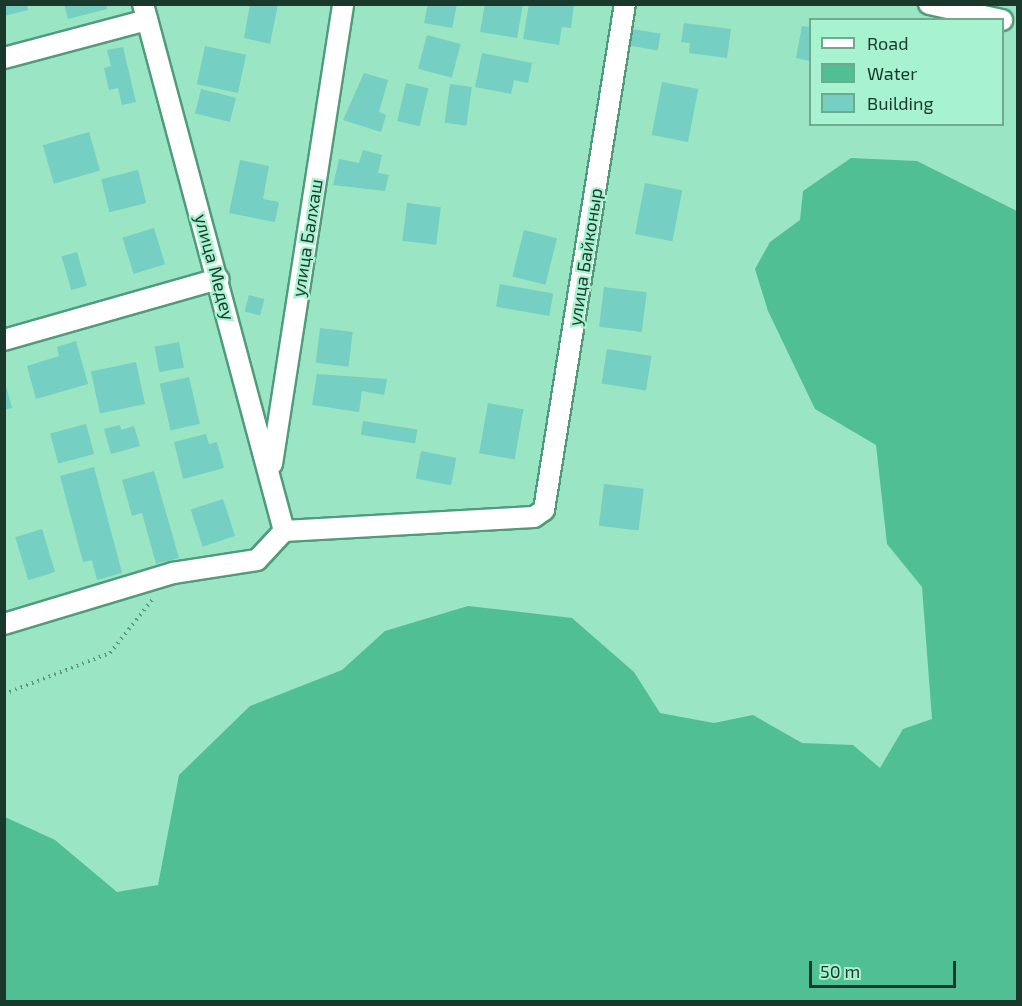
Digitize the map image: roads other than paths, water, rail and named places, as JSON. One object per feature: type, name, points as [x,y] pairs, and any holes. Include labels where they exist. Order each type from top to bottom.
[{"type":"street","name":"улица Балхаш","points":[[271,471],[343,4]]},
{"type":"street","name":"улица Байконыр","points":[[284,531],[534,517],[544,510],[625,4]]},
{"type":"street","points":[[928,4],[993,18]]},
{"type":"street","name":"улица Медеу","points":[[145,12],[271,471],[284,531]]},
{"type":"street","points":[[4,58],[145,12]]},
{"type":"street","points":[[4,340],[218,279]]},
{"type":"street","points":[[4,624],[173,573],[257,560],[284,531]]},
{"type":"water","points":[[851,158],[917,161],[1017,211],[1017,1001],[5,1001],[5,817],[55,840],[117,892],[158,885],[179,775],[250,706],[342,670],[385,631],[468,606],[572,618],[634,672],[660,713],[714,723],[753,715],[802,743],[853,745],[880,768],[903,729],[932,719],[922,587],[887,544],[876,445],[815,409],[768,311],[755,269],[770,242],[800,220],[803,191]]}]
